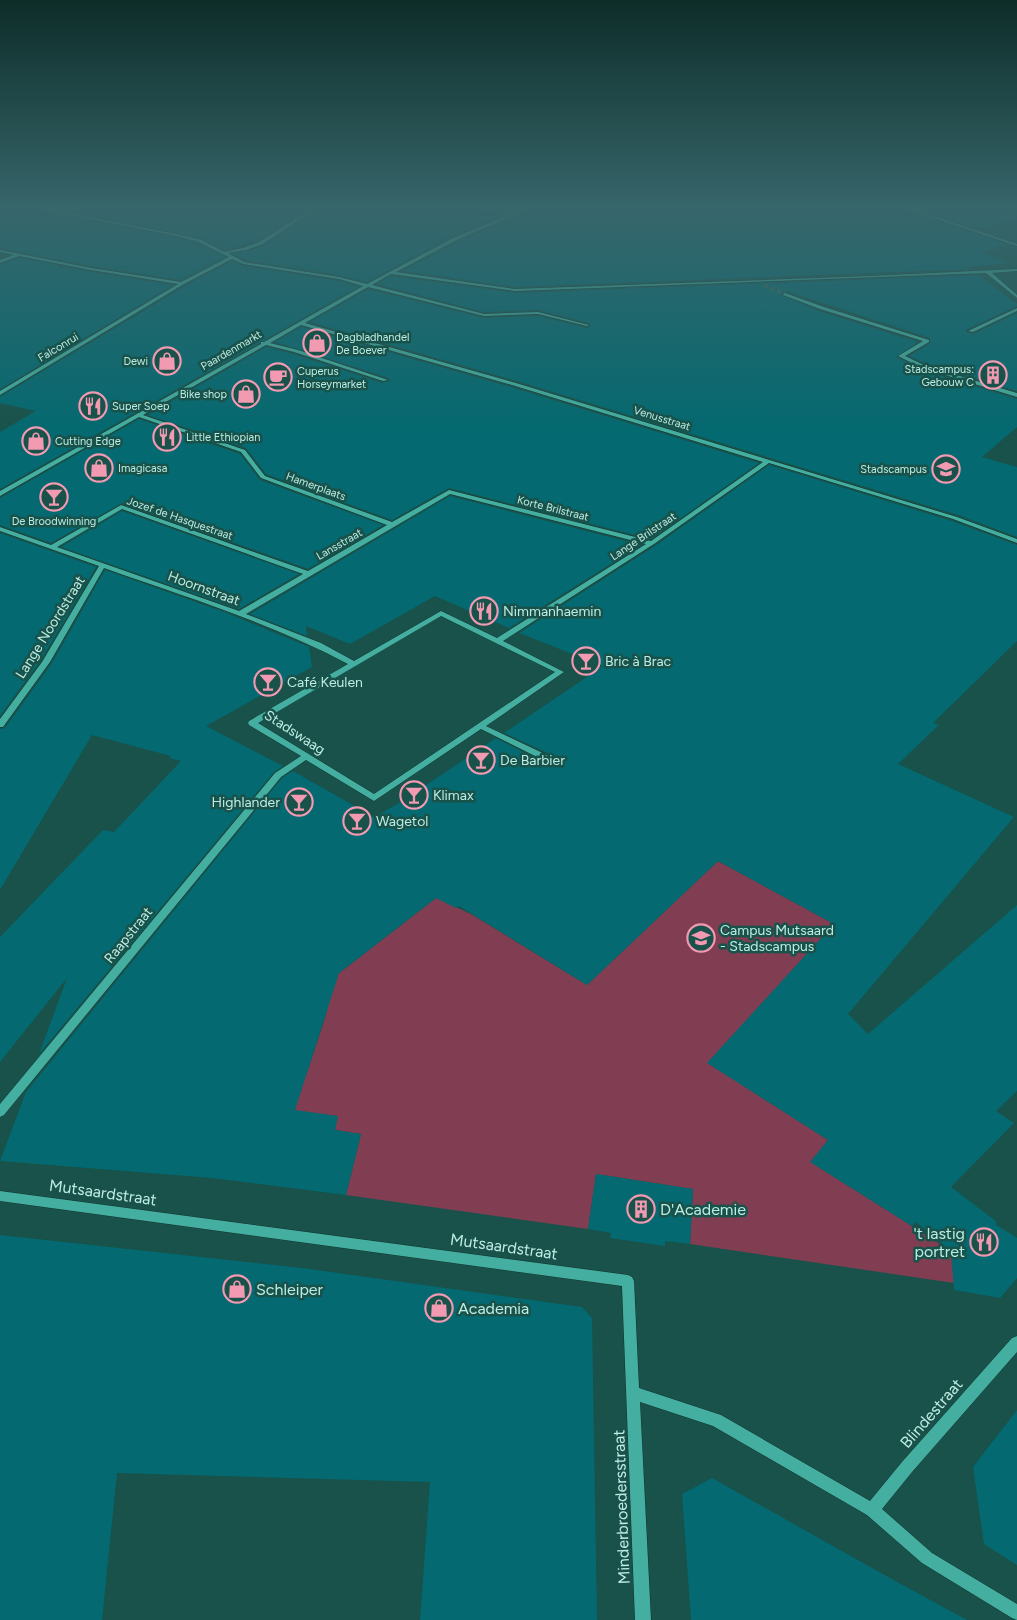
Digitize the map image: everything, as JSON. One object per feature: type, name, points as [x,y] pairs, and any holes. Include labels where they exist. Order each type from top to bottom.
[{"type":"street","name":"Falconrui","points":[[0,393],[182,283]]},
{"type":"street","points":[[358,283],[484,315],[538,313],[587,325]]},
{"type":"street","name":"Paardenmarkt","points":[[0,494],[263,343],[373,283]]},
{"type":"street","points":[[461,283],[515,290],[691,283]]},
{"type":"street","points":[[759,283],[764,285]]},
{"type":"street","points":[[1000,283],[1017,297]]},
{"type":"street","points":[[785,294],[822,308],[928,341],[901,356],[924,367],[1017,396]]},
{"type":"street","points":[[971,331],[1017,309]]},
{"type":"street","name":"Venusstraat","points":[[299,323],[514,384],[768,461],[955,518],[1017,541]]},
{"type":"street","points":[[263,343],[296,351],[385,380]]},
{"type":"street","name":"Hamerplaats","points":[[138,415],[243,451],[263,477],[393,524]]},
{"type":"street","name":"Lange Brilstraat","points":[[498,641],[652,543],[768,461]]},
{"type":"street","name":"Lansstraat","points":[[240,614],[449,492]]},
{"type":"street","name":"Korte Brilstraat","points":[[449,492],[652,543]]},
{"type":"street","name":"Jozef de Hasquestraat","points":[[52,547],[121,507],[308,574]]},
{"type":"street","name":"Hoornstraat","points":[[0,529],[240,614],[318,645],[354,664]]},
{"type":"street","name":"Lange Noordstraat","points":[[0,725],[46,662],[103,565]]},
{"type":"street","name":"Stadswaag","points":[[441,613],[498,641],[560,672],[374,798],[252,723],[441,613]]},
{"type":"street","points":[[480,726],[548,759]]},
{"type":"street","name":"Stadswaag","points":[[278,775],[306,756]]},
{"type":"street","name":"Raapstraat","points":[[0,1112],[278,775]]},
{"type":"street","name":"Mutsaardstraat","points":[[0,1196],[628,1281],[634,1393]]},
{"type":"street","name":"Blindestraat","points":[[872,1510],[907,1467],[1017,1342]]},
{"type":"street","points":[[634,1393],[716,1420],[872,1510],[927,1558],[1017,1613]]},
{"type":"street","name":"Minderbroedersstraat","points":[[634,1393],[643,1620]]},
{"type":"shaded area","points":[[718,861],[834,924],[708,1063],[828,1140],[811,1162],[951,1251],[954,1283],[690,1244],[693,1189],[596,1174],[588,1229],[346,1195],[361,1134],[335,1130],[337,1116],[284,1109],[293,1075],[306,1076],[326,1015],[329,981],[436,898],[471,914],[587,985]]},
{"type":"building","points":[[0,283],[158,283],[173,285],[0,389]]},
{"type":"building","points":[[191,283],[344,283],[358,287],[0,489],[0,432],[36,411],[0,403],[0,397]]},
{"type":"building","points":[[439,283],[515,293],[783,283],[989,283],[1017,304],[1017,306],[967,329],[966,332],[974,334],[1017,313],[1017,391],[927,364],[909,356],[930,344],[930,338],[786,291],[781,295],[819,311],[918,342],[896,357],[921,370],[1017,399],[1017,427],[982,457],[1017,467],[1017,537],[958,515],[517,381],[310,322],[368,289],[484,318],[538,316],[587,328],[591,326],[589,323],[538,310],[484,312],[377,284]]},
{"type":"building","points":[[484,283],[627,283],[515,287]]},
{"type":"building","points":[[301,327],[511,387],[759,463],[651,539],[449,488],[392,520],[266,474],[246,448],[148,415],[266,347],[382,383],[390,381],[389,378],[275,342]]},
{"type":"building","points":[[139,419],[240,454],[260,480],[383,525],[308,569],[122,503],[51,543],[0,525],[0,498]]},
{"type":"building","points":[[769,465],[952,521],[1017,545],[1017,641],[933,723],[939,725],[898,764],[1014,817],[848,1014],[868,1034],[1017,905],[1017,1091],[996,1111],[1014,1123],[951,1187],[997,1222],[995,1224],[1017,1238],[1017,1278],[1000,1298],[954,1290],[951,1251],[916,1222],[912,1226],[810,1162],[828,1140],[707,1063],[834,924],[718,861],[587,985],[459,906],[456,908],[436,898],[339,973],[295,1110],[338,1116],[335,1130],[361,1134],[346,1195],[212,1178],[0,1161],[26,1092],[282,778],[293,771],[374,817],[401,802],[496,738],[544,763],[553,762],[552,755],[504,733],[603,666],[519,633],[655,546]]},
{"type":"building","points":[[450,496],[641,545],[509,628],[435,596],[350,644],[306,626],[307,636],[250,614]]},
{"type":"building","points":[[122,511],[299,574],[239,609],[61,547]]},
{"type":"building","points":[[0,533],[96,567],[40,661],[0,716]]},
{"type":"building","points":[[105,570],[227,613],[309,647],[312,667],[206,726],[283,766],[274,772],[39,1054],[67,978],[0,1062],[0,937],[103,830],[114,832],[181,761],[169,758],[171,756],[92,735],[0,890],[0,729],[5,728],[52,663]]},
{"type":"building","name":"D'Academie","points":[[596,1174],[693,1189],[690,1244],[665,1241],[665,1246],[610,1238],[611,1233],[588,1229]]},
{"type":"building","points":[[0,1235],[302,1268],[582,1307],[592,1318],[597,1620],[420,1620],[430,1482],[117,1473],[102,1620],[0,1620]]},
{"type":"building","points":[[1017,1410],[1017,1565],[984,1544],[973,1467]]},
{"type":"building","points":[[712,1478],[967,1620],[691,1620],[682,1494]]},
{"type":"tunnel","points":[[764,285],[785,294]]},
{"type":"place","name":"Dagbladhandel De Boever","points":[[317,343]]},
{"type":"place","name":"Dewi","points":[[167,361]]},
{"type":"place","name":"Stadscampus: Gebouw C","points":[[993,375]]},
{"type":"place","name":"Cuperus Horseymarket","points":[[278,377]]},
{"type":"place","name":"Bike shop","points":[[246,394]]},
{"type":"place","name":"Super Soep","points":[[93,406]]},
{"type":"place","name":"Little Ethiopian","points":[[167,437]]},
{"type":"place","name":"Cutting Edge","points":[[36,441]]},
{"type":"place","name":"Imagicasa","points":[[99,468]]},
{"type":"place","name":"Stadscampus","points":[[946,469]]},
{"type":"place","name":"De Broodwinning","points":[[54,497]]},
{"type":"place","name":"Nimmanhaemin","points":[[484,611]]},
{"type":"place","name":"Bric à Brac","points":[[586,661]]},
{"type":"place","name":"Café Keulen","points":[[268,682]]},
{"type":"place","name":"De Barbier","points":[[481,760]]},
{"type":"place","name":"Klimax","points":[[414,795]]},
{"type":"place","name":"Highlander","points":[[299,802]]},
{"type":"place","name":"Wagetol","points":[[357,821]]},
{"type":"place","name":"Campus Mutsaard - Stadscampus","points":[[701,938]]},
{"type":"place","name":"D'Academie","points":[[641,1209]]},
{"type":"place","name":"'t lastig portret","points":[[984,1242]]},
{"type":"place","name":"Schleiper","points":[[237,1289]]},
{"type":"place","name":"Academia","points":[[439,1308]]}]
